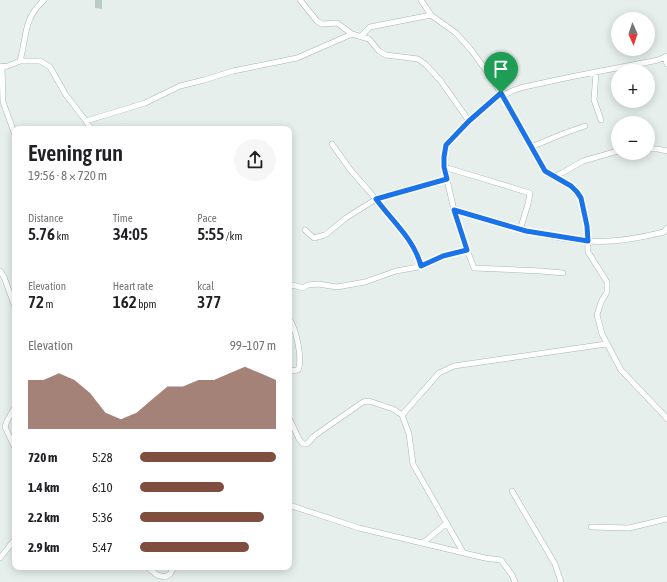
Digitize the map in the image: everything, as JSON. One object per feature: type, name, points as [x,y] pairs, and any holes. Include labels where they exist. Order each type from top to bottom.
[{"type":"street","points":[[20,61],[28,22],[44,0]]},
{"type":"street","points":[[300,0],[317,21],[322,24],[328,25],[338,23],[352,34],[369,39],[379,51],[386,55],[418,60],[425,64],[440,80],[469,121]]},
{"type":"street","points":[[421,0],[430,15],[456,33],[472,51],[502,95],[545,171],[571,186],[581,198],[587,226],[588,252],[606,282],[607,292],[601,302],[597,315],[602,334],[621,370],[667,419]]},
{"type":"street","points":[[361,36],[370,27],[430,15]]},
{"type":"street","points":[[86,121],[145,103],[180,86],[233,71],[297,58],[352,34]]},
{"type":"street","points":[[563,273],[474,268],[454,210],[444,167],[446,145],[469,121],[502,95],[509,92],[528,86],[658,60],[666,57],[667,64]]},
{"type":"street","points":[[12,127],[3,102],[1,67],[20,61],[40,61],[50,67],[66,95],[89,126]]},
{"type":"street","points":[[596,72],[594,100],[601,120]]},
{"type":"street","points":[[531,147],[585,126]]},
{"type":"street","points":[[332,144],[342,160],[376,199],[411,243],[418,254],[421,266]]},
{"type":"street","points":[[655,149],[667,151]]},
{"type":"street","points":[[553,177],[583,161],[611,153]]},
{"type":"street","points":[[444,167],[530,193],[520,230]]},
{"type":"street","points":[[305,230],[314,238],[325,235],[346,218],[376,199],[447,179]]},
{"type":"street","points":[[454,210],[520,230],[588,241],[638,238],[664,232],[667,228]]},
{"type":"street","points":[[292,286],[303,288],[308,284],[318,284],[337,287],[365,282],[396,271],[421,266],[443,256],[467,250]]},
{"type":"street","points":[[0,271],[4,277],[12,299]]},
{"type":"street","points":[[292,324],[298,347],[300,365],[298,370],[292,371]]},
{"type":"street","points":[[402,414],[439,373],[454,366],[606,344]]},
{"type":"street","points":[[292,424],[299,439],[303,444],[307,444],[314,436],[363,402],[369,400],[393,408],[402,414],[409,434],[413,464],[463,552]]},
{"type":"street","points":[[12,412],[2,428],[12,443]]},
{"type":"street","points":[[512,491],[555,564],[562,582],[558,582]]},
{"type":"street","points":[[292,506],[359,528],[501,560],[512,574],[516,582]]},
{"type":"street","points":[[591,527],[629,528],[667,519]]},
{"type":"street","points":[[423,543],[447,523]]},
{"type":"street","points":[[0,558],[12,542]]},
{"type":"street","points":[[150,570],[165,578],[172,570]]},
{"type":"building","points":[[95,0],[102,0],[102,9],[95,8]]},
{"type":"route","points":[[501,93],[517,124],[545,171],[571,186],[581,198],[587,226],[588,241],[526,231],[454,210],[467,250],[443,256],[424,266],[421,266],[418,254],[411,243],[376,199],[447,179],[444,167],[446,145],[469,121],[501,93]]}]
